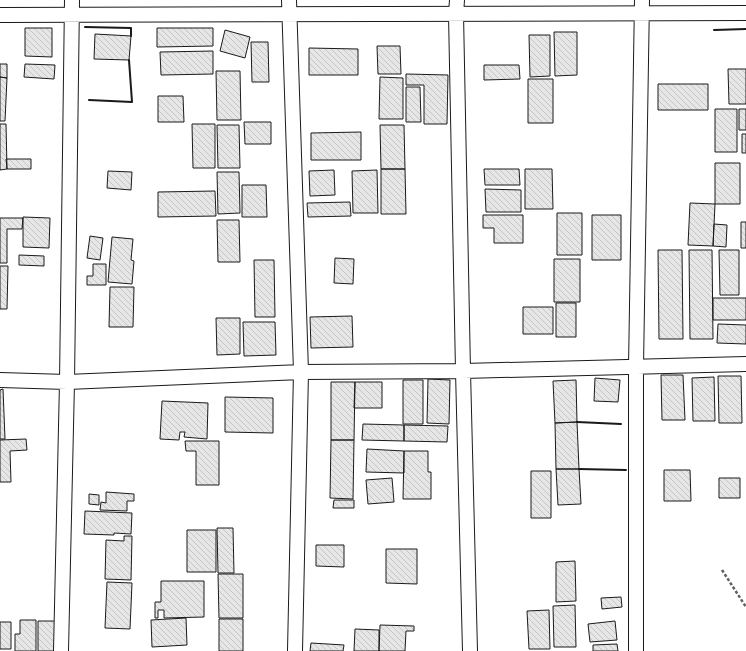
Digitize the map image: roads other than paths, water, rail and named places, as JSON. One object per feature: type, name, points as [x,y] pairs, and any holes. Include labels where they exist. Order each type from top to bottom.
[{"type":"street","points":[[61,651],[67,382],[72,0]]},
{"type":"street","points":[[289,0],[301,372],[295,651]]},
{"type":"street","points":[[457,0],[456,14],[463,371],[470,651]]},
{"type":"street","points":[[0,15],[456,14],[642,7],[746,14]]},
{"type":"street","points":[[636,651],[636,367],[642,7]]},
{"type":"street","points":[[0,380],[67,382],[301,372],[463,371],[746,364]]}]
